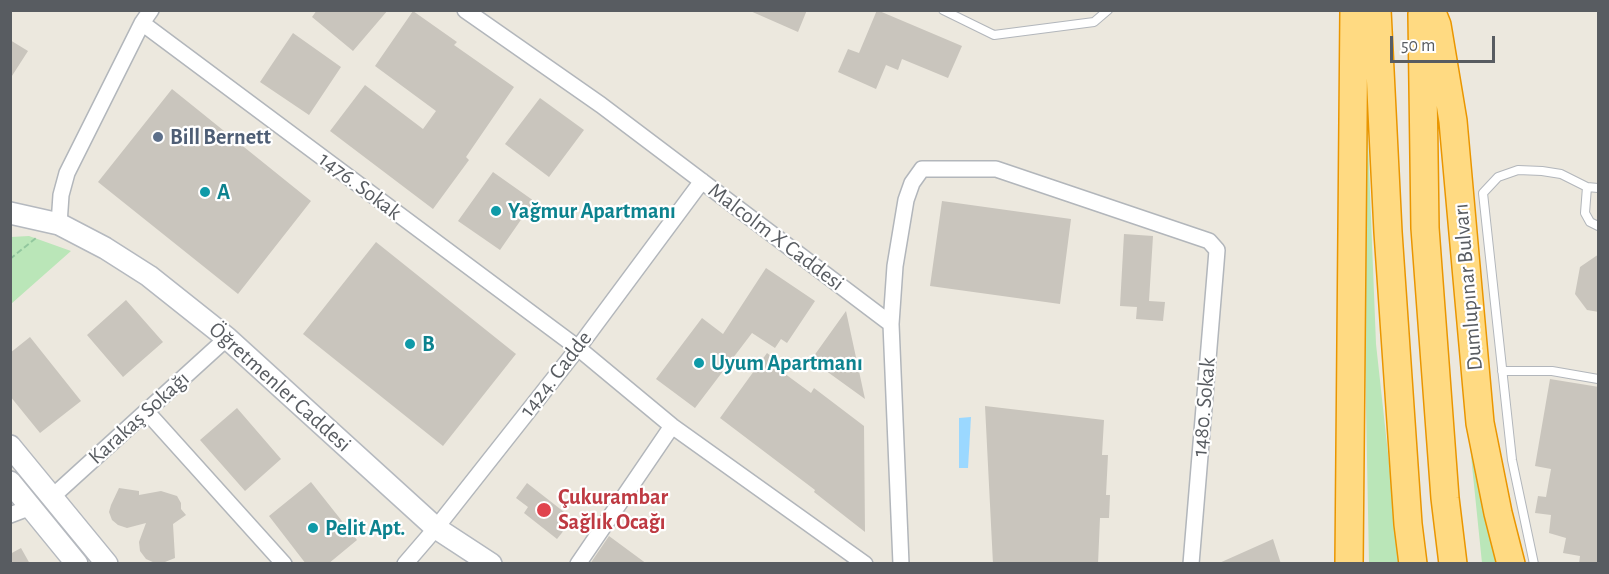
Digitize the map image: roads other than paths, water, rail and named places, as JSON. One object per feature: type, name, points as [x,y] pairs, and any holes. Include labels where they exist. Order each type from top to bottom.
[{"type":"highway","points":[[1349,564],[1354,10]]},
{"type":"highway","points":[[1377,10],[1388,232],[1408,524],[1413,564]]},
{"type":"highway","name":"Dumlupınar Bulvarı","points":[[1422,10],[1425,228],[1445,498],[1453,564]]},
{"type":"highway","name":"Dumlupınar Bulvarı","points":[[1431,10],[1437,25],[1453,121],[1480,423],[1511,564]]},
{"type":"street","name":"Malcolm X Caddesi","points":[[465,10],[601,105],[891,324]]},
{"type":"street","points":[[59,224],[61,195],[67,172],[146,17]]},
{"type":"street","name":"1476. Sokak","points":[[146,17],[578,348],[672,426],[865,564]]},
{"type":"street","name":"1480. Sokak","points":[[891,324],[895,266],[906,200],[912,183],[922,169],[996,169],[1209,241],[1217,250],[1191,564]]},
{"type":"street","name":"1424. Cadde","points":[[405,564],[578,348],[702,180]]},
{"type":"street","name":"Öğretmenler Caddesi","points":[[10,213],[59,224],[149,276],[227,338],[436,528],[491,564]]},
{"type":"street","name":"Öğretmenler Caddesi","points":[[10,223],[59,224]]},
{"type":"street","points":[[891,324],[901,564]]},
{"type":"street","name":"Karakaş Sokağı","points":[[52,497],[227,338]]},
{"type":"street","points":[[147,412],[284,564]]},
{"type":"street","points":[[578,564],[672,426]]},
{"type":"street","points":[[10,446],[107,564]]},
{"type":"street","points":[[10,482],[77,564]]},
{"type":"street","points":[[10,515],[31,507]]},
{"type":"lane","points":[[943,10],[994,35],[1094,22],[1108,10]]},
{"type":"lane","points":[[1534,564],[1512,460],[1483,193],[1498,177],[1518,170],[1562,174],[1587,187],[1599,188]]},
{"type":"lane","points":[[1587,187],[1585,213],[1590,222],[1599,226]]},
{"type":"lane","points":[[1502,371],[1551,371],[1599,379]]},
{"type":"water","points":[[971,417],[968,468],[959,468],[959,418]]},
{"type":"place","name":"Bill Bernett","points":[[158,137]]},
{"type":"place","name":"A","points":[[205,192]]},
{"type":"place","name":"Yağmur Apartmanı","points":[[496,211]]},
{"type":"place","name":"B","points":[[410,344]]},
{"type":"place","name":"Uyum Apartmanı","points":[[699,363]]},
{"type":"place","name":"Çukurambar Sağlık Ocağı","points":[[544,510]]},
{"type":"place","name":"Pelit Apt.","points":[[313,528]]}]
